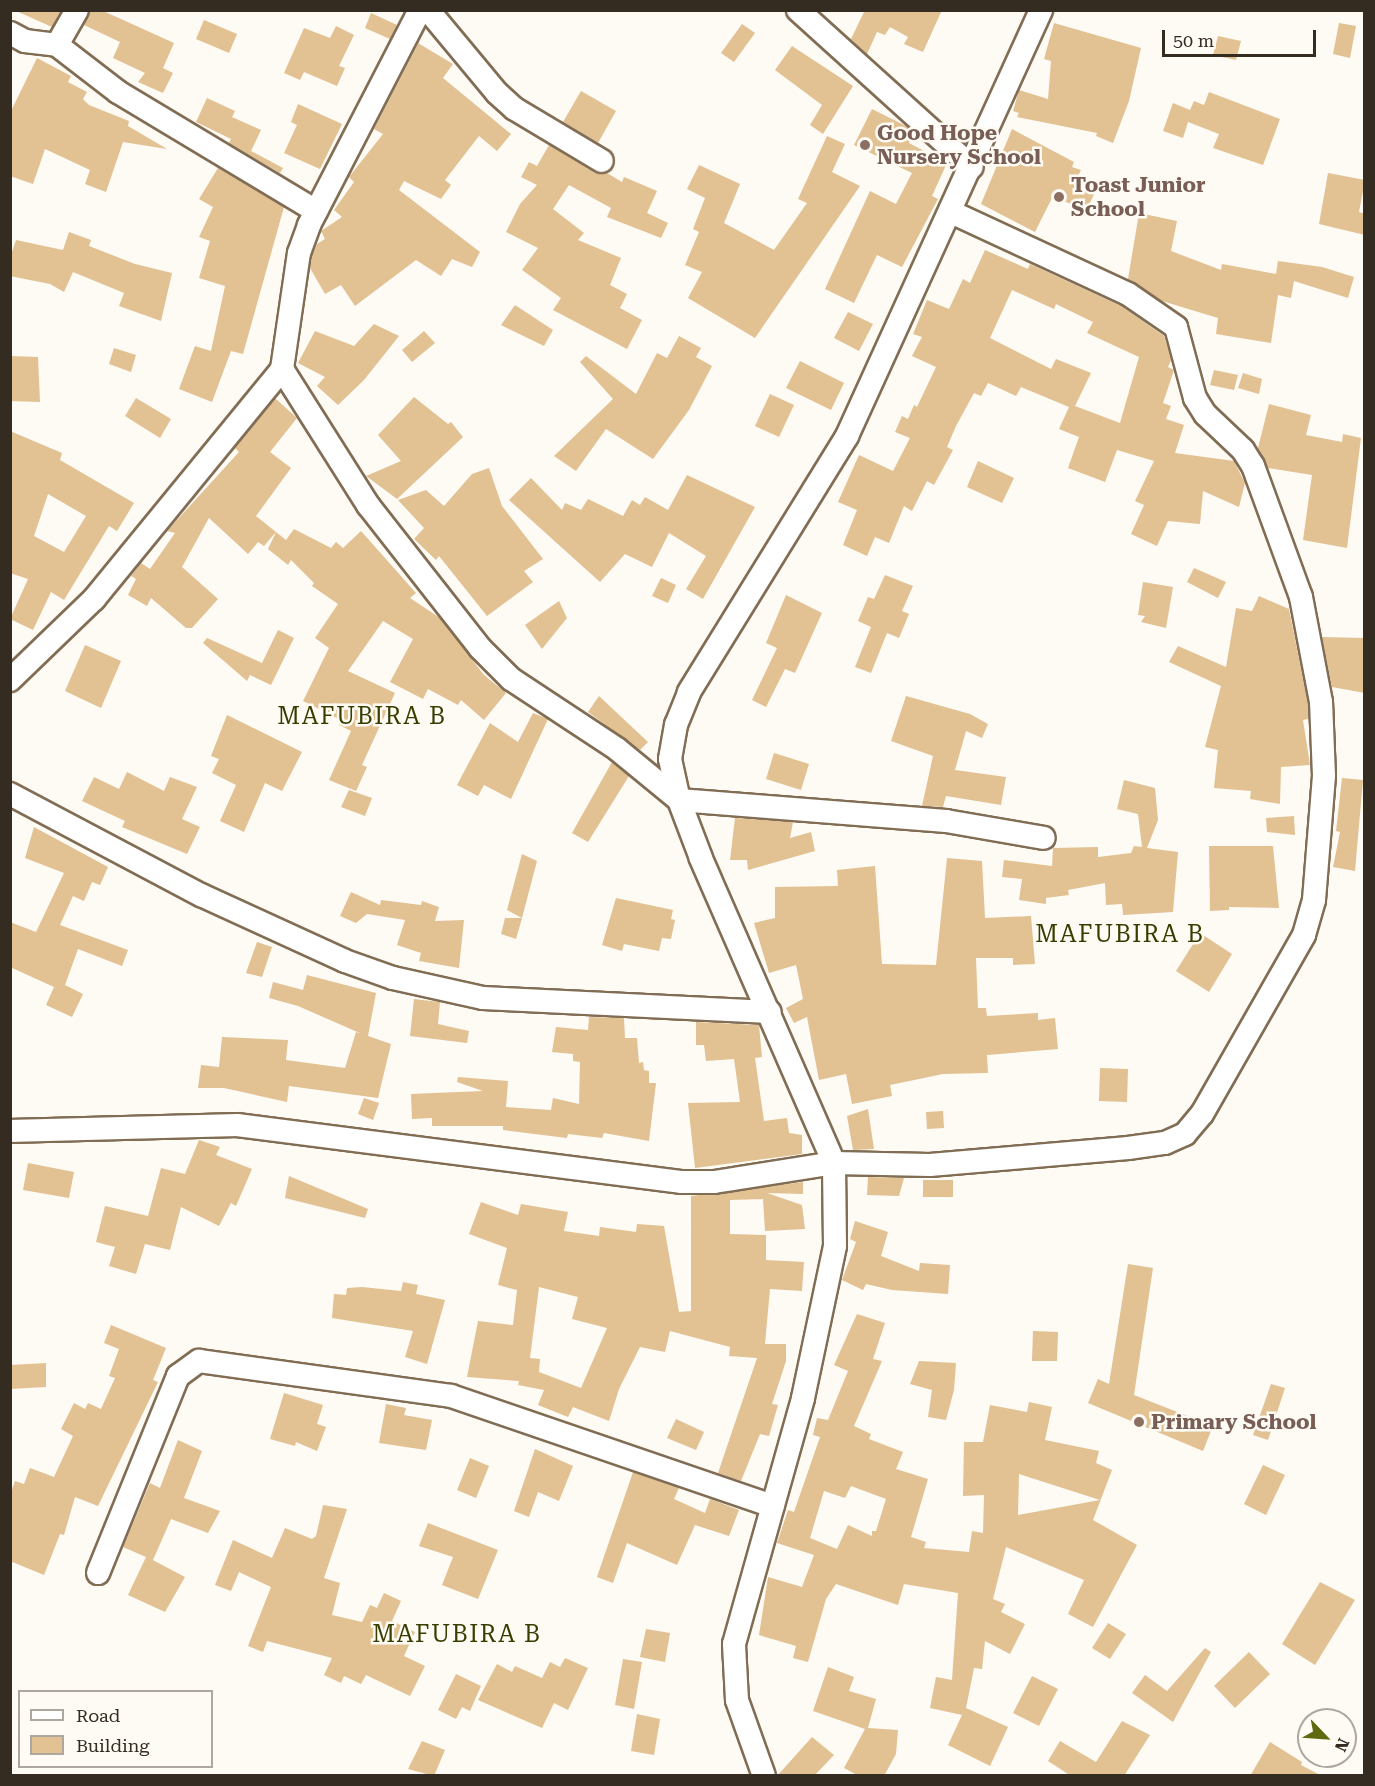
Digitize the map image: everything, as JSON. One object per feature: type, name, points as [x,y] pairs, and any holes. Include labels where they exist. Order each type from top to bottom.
[{"type":"street","points":[[57,45],[77,10]]},
{"type":"street","points":[[10,680],[94,599],[282,369],[299,253],[316,212],[420,10]]},
{"type":"street","points":[[428,10],[497,93],[515,109],[602,161]]},
{"type":"street","points":[[798,10],[972,167]]},
{"type":"street","points":[[764,1776],[737,1700],[733,1663],[734,1644],[803,1398],[835,1246],[834,1163],[679,800],[670,759],[675,725],[689,692],[847,436],[972,167],[1041,10]]},
{"type":"street","points":[[10,33],[26,40],[57,45],[118,92],[316,212]]},
{"type":"street","points":[[10,1131],[237,1125],[682,1182],[714,1182],[834,1163],[930,1165],[1128,1148],[1165,1143],[1185,1134],[1202,1114],[1304,935],[1318,869],[1324,776],[1321,702],[1301,597],[1253,466],[1243,450],[1205,414],[1195,398],[1176,327],[1128,294],[951,212]]},
{"type":"street","points":[[282,369],[368,505],[480,648],[510,679],[617,749],[679,800],[946,821],[1044,838]]},
{"type":"street","points":[[10,794],[201,895],[345,961],[393,978],[483,998],[770,1012]]},
{"type":"street","points":[[98,1573],[178,1376],[199,1361],[451,1396],[773,1506]]},
{"type":"building","points":[[14,10],[61,10],[52,27]]},
{"type":"building","points":[[90,10],[101,10],[174,43],[163,68],[173,73],[163,93],[138,82],[145,73],[113,58],[120,42],[84,25]]},
{"type":"building","points":[[861,10],[942,10],[923,52],[904,44],[908,37],[890,27],[885,35],[877,32],[867,54],[851,39],[864,12]]},
{"type":"building","points":[[371,13],[397,25],[390,39],[365,28]]},
{"type":"building","points":[[204,20],[237,34],[229,53],[196,39]]},
{"type":"building","points":[[1054,23],[1141,48],[1129,101],[1113,143],[1096,136],[1097,133],[1017,117],[1019,113],[1013,111],[1019,90],[1048,99],[1051,61],[1044,59]]},
{"type":"building","points":[[1339,23],[1356,26],[1350,58],[1333,54]]},
{"type":"building","points":[[742,24],[755,33],[734,62],[721,53]]},
{"type":"building","points":[[336,26],[354,35],[339,66],[345,68],[337,86],[304,72],[300,80],[284,73],[304,28],[330,38]]},
{"type":"building","points":[[1218,36],[1241,41],[1236,60],[1213,55]]},
{"type":"building","points":[[418,43],[453,64],[443,78],[511,134],[497,151],[479,136],[445,180],[451,185],[441,199],[404,181],[399,190],[480,252],[472,267],[452,259],[441,276],[416,260],[355,306],[341,285],[325,294],[310,268],[312,256],[317,244],[325,239],[321,231],[342,217],[334,210],[354,182],[349,177],[383,134],[374,129]]},
{"type":"building","points":[[792,46],[853,86],[823,134],[810,125],[822,105],[775,70]]},
{"type":"building","points":[[37,58],[71,76],[68,82],[87,92],[83,99],[89,105],[129,121],[128,126],[167,149],[123,142],[106,192],[85,184],[90,170],[45,149],[33,184],[10,176],[10,113]]},
{"type":"building","points":[[581,91],[616,111],[598,143],[563,122]]},
{"type":"building","points":[[1209,92],[1280,119],[1263,165],[1213,148],[1219,134],[1188,122],[1183,138],[1163,131],[1173,103],[1190,110],[1194,101],[1204,105]]},
{"type":"building","points":[[207,98],[235,111],[232,117],[261,130],[251,151],[283,168],[280,173],[229,143],[231,139],[196,122]]},
{"type":"building","points":[[298,104],[342,124],[320,169],[284,153],[297,125],[291,122]]},
{"type":"building","points":[[872,109],[906,126],[914,133],[909,143],[947,163],[932,196],[938,199],[902,267],[877,255],[854,303],[825,289],[870,191],[896,204],[912,173],[854,145]]},
{"type":"building","points":[[1012,129],[1074,162],[1072,167],[1081,170],[1077,178],[1097,188],[1086,211],[1053,196],[1035,232],[981,204]]},
{"type":"building","points":[[827,136],[845,144],[832,172],[860,186],[755,338],[688,298],[702,272],[685,265],[699,232],[693,229],[705,198],[687,189],[699,165],[740,184],[724,223],[774,250],[807,203],[798,199]]},
{"type":"building","points":[[549,145],[595,173],[607,173],[622,182],[624,177],[657,191],[647,213],[668,223],[661,238],[607,217],[611,208],[569,185],[553,209],[584,233],[578,240],[621,258],[610,285],[627,294],[620,308],[642,320],[627,349],[553,310],[561,298],[522,270],[538,248],[506,232],[520,204],[537,185],[521,177],[529,162],[537,166]]},
{"type":"building","points":[[218,168],[284,207],[243,354],[231,351],[212,402],[179,389],[195,346],[211,351],[225,286],[199,278],[210,241],[199,237],[213,207],[199,199]]},
{"type":"building","points":[[1328,173],[1365,180],[1359,212],[1365,214],[1365,235],[1319,224]]},
{"type":"building","points":[[1139,213],[1177,221],[1171,251],[1221,270],[1222,264],[1276,274],[1278,261],[1322,267],[1354,277],[1348,298],[1294,281],[1291,298],[1278,295],[1271,343],[1216,334],[1218,318],[1162,301],[1128,279]]},
{"type":"building","points":[[69,232],[91,240],[89,246],[135,264],[172,273],[161,321],[119,306],[124,293],[73,272],[64,292],[50,284],[10,276],[10,258],[16,240],[63,250]]},
{"type":"building","points":[[985,250],[1028,269],[1030,264],[1121,306],[1164,336],[1171,360],[1168,367],[1174,370],[1163,403],[1171,406],[1166,419],[1184,425],[1175,453],[1234,461],[1245,483],[1239,507],[1203,491],[1200,524],[1168,521],[1157,546],[1131,534],[1144,505],[1135,501],[1154,461],[1117,450],[1105,482],[1068,468],[1079,437],[1059,429],[1069,407],[1021,387],[1016,396],[988,383],[981,396],[974,393],[956,426],[947,447],[953,450],[934,485],[927,481],[912,511],[904,506],[889,543],[875,537],[867,556],[843,545],[857,510],[838,502],[859,455],[893,471],[910,438],[895,432],[902,416],[908,419],[914,405],[917,407],[936,367],[912,356],[922,337],[913,334],[927,300],[949,309],[963,279],[970,283]],"holes":[[[1012,290],[1054,309],[1056,304],[1093,322],[1087,333],[1139,357],[1120,423],[1075,406],[1091,373],[1056,359],[1051,369],[990,338]]]},
{"type":"building","points":[[515,305],[553,330],[544,346],[501,325]]},
{"type":"building","points":[[848,312],[873,324],[859,351],[834,338]]},
{"type":"building","points":[[374,324],[399,336],[364,380],[338,405],[317,386],[325,377],[298,363],[315,331],[354,346]]},
{"type":"building","points":[[424,331],[435,343],[412,362],[402,350]]},
{"type":"building","points":[[679,336],[701,348],[696,357],[712,366],[689,410],[653,459],[606,429],[576,471],[554,456],[613,399],[580,362],[586,356],[636,394],[657,353],[667,358]]},
{"type":"building","points":[[114,348],[136,355],[131,372],[109,364]]},
{"type":"building","points":[[10,356],[38,357],[40,402],[10,401]]},
{"type":"building","points":[[800,361],[844,383],[831,410],[786,388]]},
{"type":"building","points":[[1214,370],[1238,375],[1234,390],[1210,385]]},
{"type":"building","points":[[1243,373],[1262,379],[1259,394],[1238,388]]},
{"type":"building","points":[[770,394],[794,405],[779,437],[755,426]]},
{"type":"building","points":[[414,397],[448,424],[451,422],[463,437],[397,499],[366,476],[401,461],[378,435]]},
{"type":"building","points":[[136,398],[171,419],[160,438],[125,416]]},
{"type":"building","points":[[275,398],[297,418],[270,452],[291,468],[256,516],[276,532],[264,546],[258,542],[248,554],[209,518],[182,567],[218,599],[192,628],[186,628],[151,598],[147,606],[128,595],[136,579],[131,576],[141,563],[150,569],[175,533],[167,531],[239,452],[235,448]]},
{"type":"building","points":[[1269,404],[1311,415],[1306,435],[1342,442],[1343,434],[1361,438],[1347,548],[1303,540],[1312,475],[1268,468],[1258,448]]},
{"type":"building","points":[[10,431],[62,453],[60,460],[134,503],[117,531],[109,526],[64,600],[51,592],[33,630],[10,619],[28,579],[10,573]],"holes":[[[48,494],[86,516],[64,552],[34,536]]]},
{"type":"building","points":[[978,461],[1014,478],[1002,503],[967,487]]},
{"type":"building","points":[[489,468],[502,506],[543,559],[524,571],[533,582],[487,616],[439,556],[436,560],[414,539],[424,528],[398,500],[426,490],[444,506],[472,474]]},
{"type":"building","points":[[687,475],[755,507],[703,599],[686,589],[706,556],[669,533],[652,567],[625,554],[600,582],[509,500],[531,478],[562,510],[565,503],[581,510],[588,499],[623,516],[632,500],[640,505],[645,497],[668,510]]},
{"type":"building","points":[[294,529],[331,548],[336,542],[343,548],[361,531],[416,593],[410,598],[440,618],[484,675],[506,693],[484,720],[461,700],[458,705],[428,689],[423,699],[390,682],[413,639],[383,621],[348,671],[395,693],[362,765],[367,767],[356,791],[329,780],[351,731],[339,725],[341,720],[303,701],[329,648],[315,638],[338,604],[312,586],[314,583],[291,560],[288,565],[268,549],[276,532],[286,540]]},
{"type":"building","points":[[1194,568],[1226,582],[1218,598],[1187,582]]},
{"type":"building","points":[[885,575],[913,586],[902,611],[909,614],[899,638],[887,633],[871,673],[855,667],[871,627],[858,621],[868,597],[874,599]]},
{"type":"building","points":[[661,578],[676,585],[668,603],[652,596]]},
{"type":"building","points":[[1143,582],[1173,587],[1166,628],[1141,622],[1145,616],[1138,615]]},
{"type":"building","points":[[786,595],[822,613],[795,673],[785,669],[766,707],[752,700],[777,648],[766,643]]},
{"type":"building","points":[[1259,596],[1289,609],[1308,704],[1308,719],[1303,720],[1310,765],[1281,767],[1280,804],[1250,799],[1251,791],[1214,788],[1218,750],[1205,747],[1221,686],[1169,662],[1178,646],[1226,667],[1236,608],[1252,611]]},
{"type":"building","points":[[559,601],[567,618],[542,649],[525,625]]},
{"type":"building","points":[[278,630],[294,638],[271,685],[250,675],[247,681],[203,643],[207,638],[262,663]]},
{"type":"building","points":[[1322,637],[1365,638],[1365,693],[1332,687]]},
{"type":"building","points":[[85,645],[121,661],[101,708],[65,691]]},
{"type":"building","points":[[599,696],[648,742],[640,750],[588,712]]},
{"type":"building","points":[[906,696],[970,714],[988,724],[982,738],[966,731],[955,770],[1006,777],[1001,805],[946,796],[943,807],[922,806],[933,756],[891,741]]},
{"type":"building","points":[[533,713],[548,719],[511,799],[484,785],[478,796],[457,785],[490,723],[518,742]]},
{"type":"building","points":[[227,715],[302,752],[282,791],[265,783],[244,832],[220,821],[236,785],[212,773],[219,759],[211,756]]},
{"type":"building","points":[[774,753],[809,764],[801,790],[766,779]]},
{"type":"building","points":[[612,762],[629,776],[588,842],[572,833]]},
{"type":"building","points":[[127,772],[164,791],[170,777],[197,787],[182,819],[200,827],[187,854],[122,827],[125,821],[82,801],[94,777],[119,789]]},
{"type":"building","points":[[1342,778],[1363,780],[1355,871],[1333,867],[1340,832],[1336,831]]},
{"type":"building","points":[[1124,780],[1155,788],[1158,820],[1147,848],[1178,852],[1173,912],[1123,915],[1122,904],[1106,905],[1105,883],[1068,890],[1069,895],[1046,898],[1046,904],[1019,900],[1022,879],[1002,877],[1004,860],[1052,866],[1053,848],[1098,847],[1098,857],[1131,853],[1134,846],[1142,847],[1138,814],[1117,809]]},
{"type":"building","points":[[349,790],[372,798],[365,816],[341,807]]},
{"type":"building","points":[[1294,816],[1295,835],[1267,832],[1266,818]]},
{"type":"building","points":[[735,818],[793,822],[790,838],[811,832],[815,851],[748,870],[747,860],[730,860]]},
{"type":"building","points":[[34,827],[108,867],[100,885],[92,882],[84,901],[73,896],[60,925],[128,950],[122,966],[78,949],[65,985],[83,994],[72,1017],[46,1005],[54,987],[10,967],[10,922],[36,932],[64,873],[25,858]]},
{"type":"building","points":[[1209,846],[1273,846],[1279,908],[1229,907],[1229,910],[1210,911]]},
{"type":"building","points":[[522,854],[537,861],[522,918],[507,910]]},
{"type":"building","points":[[947,858],[982,861],[985,918],[1031,916],[1035,964],[1013,965],[1013,958],[976,958],[978,1008],[986,1008],[987,1016],[1038,1013],[1038,1020],[1055,1018],[1058,1049],[987,1055],[988,1073],[943,1074],[890,1085],[892,1096],[852,1104],[846,1074],[819,1080],[807,1017],[794,1023],[786,1008],[803,999],[796,965],[769,973],[754,923],[775,918],[775,887],[838,886],[837,870],[875,866],[882,964],[936,965]]},
{"type":"building","points":[[351,892],[380,905],[381,900],[421,905],[422,901],[439,907],[435,921],[464,920],[459,968],[419,961],[421,953],[397,945],[405,920],[367,914],[356,923],[340,916]]},
{"type":"building","points":[[616,898],[673,910],[671,919],[675,920],[671,939],[662,938],[659,951],[624,944],[622,951],[602,945]]},
{"type":"building","points":[[505,918],[522,918],[516,939],[501,934]]},
{"type":"building","points":[[1200,933],[1232,954],[1209,992],[1176,971]]},
{"type":"building","points":[[257,942],[272,947],[262,977],[246,973]]},
{"type":"building","points":[[307,975],[376,993],[368,1036],[391,1044],[378,1098],[289,1086],[287,1102],[224,1088],[198,1088],[201,1065],[219,1067],[222,1037],[288,1040],[286,1060],[345,1068],[356,1032],[362,1034],[298,1006],[269,998],[273,982],[303,990]]},
{"type":"building","points":[[414,999],[440,1002],[438,1024],[469,1031],[467,1043],[410,1036]]},
{"type":"building","points":[[589,1017],[624,1018],[625,1038],[637,1038],[639,1063],[643,1062],[644,1070],[649,1071],[649,1083],[656,1083],[649,1141],[604,1133],[602,1138],[568,1134],[567,1138],[503,1130],[503,1126],[432,1126],[432,1118],[412,1119],[411,1094],[483,1091],[457,1082],[458,1077],[508,1081],[506,1107],[551,1110],[553,1098],[579,1104],[580,1062],[573,1061],[573,1054],[552,1052],[556,1027],[588,1030]]},
{"type":"building","points":[[696,1022],[759,1025],[762,1057],[755,1058],[764,1121],[787,1118],[789,1133],[802,1135],[802,1154],[695,1168],[688,1103],[740,1102],[734,1059],[706,1061],[704,1045],[696,1045]]},
{"type":"building","points":[[1100,1068],[1128,1069],[1127,1102],[1099,1101]]},
{"type":"building","points":[[364,1098],[379,1103],[373,1120],[358,1114]]},
{"type":"building","points":[[868,1109],[874,1149],[853,1150],[847,1116]]},
{"type":"building","points":[[943,1111],[944,1128],[927,1129],[926,1112]]},
{"type":"building","points":[[199,1140],[220,1147],[216,1155],[252,1169],[236,1206],[231,1203],[219,1226],[181,1207],[170,1250],[145,1244],[136,1274],[109,1266],[115,1247],[96,1242],[105,1206],[148,1216],[161,1168],[185,1174]]},
{"type":"building","points":[[28,1163],[74,1172],[69,1198],[23,1190]]},
{"type":"building","points":[[289,1176],[368,1209],[365,1218],[285,1198]]},
{"type":"building","points":[[868,1177],[904,1178],[899,1196],[867,1195]]},
{"type":"building","points":[[923,1180],[953,1180],[953,1197],[923,1197]]},
{"type":"building","points":[[803,1182],[803,1194],[767,1193],[802,1205],[805,1229],[765,1231],[763,1199],[730,1200],[730,1234],[766,1235],[766,1260],[804,1262],[802,1291],[770,1289],[765,1344],[786,1344],[786,1361],[772,1404],[778,1405],[769,1436],[760,1434],[741,1481],[718,1473],[757,1358],[729,1356],[730,1347],[670,1331],[665,1352],[640,1347],[619,1389],[609,1421],[573,1407],[568,1417],[538,1405],[544,1390],[518,1385],[519,1381],[467,1377],[478,1321],[513,1325],[517,1290],[498,1285],[507,1248],[469,1234],[481,1202],[518,1215],[521,1204],[568,1212],[564,1231],[599,1236],[600,1227],[636,1232],[637,1224],[664,1226],[679,1312],[691,1311],[691,1196]],"holes":[[[539,1287],[578,1297],[572,1319],[607,1328],[581,1388],[539,1372],[540,1359],[530,1358]]]},
{"type":"building","points":[[855,1221],[888,1232],[881,1256],[919,1271],[920,1263],[950,1265],[948,1294],[892,1290],[866,1284],[863,1290],[842,1280],[856,1242],[850,1239]]},
{"type":"building","points":[[1128,1264],[1153,1268],[1134,1395],[1213,1426],[1203,1451],[1088,1403],[1098,1379],[1109,1384]]},
{"type":"building","points":[[403,1282],[418,1285],[416,1294],[445,1300],[427,1364],[405,1357],[413,1331],[332,1318],[334,1294],[346,1295],[347,1288],[362,1287],[401,1291]]},
{"type":"building","points":[[857,1314],[885,1323],[873,1359],[882,1361],[854,1426],[871,1434],[869,1439],[903,1452],[896,1469],[928,1479],[911,1537],[926,1542],[924,1548],[969,1552],[972,1531],[983,1533],[984,1495],[963,1496],[964,1442],[983,1442],[990,1405],[1027,1412],[1029,1402],[1052,1407],[1045,1440],[1099,1451],[1096,1463],[1112,1470],[1093,1520],[1137,1545],[1093,1627],[1068,1614],[1084,1580],[1006,1547],[993,1599],[1005,1604],[1001,1612],[1025,1624],[1010,1654],[985,1641],[982,1669],[974,1668],[966,1708],[1008,1727],[990,1766],[948,1745],[962,1715],[930,1708],[936,1677],[952,1680],[958,1593],[904,1584],[898,1605],[836,1584],[826,1599],[808,1662],[793,1658],[796,1646],[759,1635],[768,1577],[802,1587],[814,1555],[777,1543],[788,1510],[794,1512],[820,1437],[813,1435],[817,1418],[828,1420],[848,1371],[834,1365]],"holes":[[[1019,1474],[1100,1500],[1018,1515]],[[851,1486],[886,1499],[876,1531],[872,1531],[872,1536],[848,1525],[837,1549],[810,1538],[824,1491],[845,1498]]]},
{"type":"building","points":[[111,1325],[166,1348],[153,1380],[158,1382],[98,1506],[75,1497],[64,1535],[60,1534],[44,1575],[10,1561],[10,1495],[15,1481],[24,1484],[30,1468],[54,1477],[73,1436],[61,1429],[74,1403],[85,1409],[88,1403],[101,1409],[115,1378],[109,1376],[119,1349],[104,1343]]},
{"type":"building","points":[[1033,1331],[1058,1332],[1057,1361],[1032,1361]]},
{"type":"building","points":[[919,1361],[956,1363],[954,1390],[946,1420],[928,1417],[932,1390],[910,1384]]},
{"type":"building","points":[[46,1363],[46,1387],[10,1389],[10,1365]]},
{"type":"building","points":[[1271,1384],[1285,1388],[1268,1440],[1253,1435]]},
{"type":"building","points":[[284,1393],[323,1405],[317,1424],[326,1427],[317,1451],[296,1442],[295,1446],[270,1439]]},
{"type":"building","points":[[386,1404],[406,1408],[404,1415],[432,1420],[426,1450],[379,1443]]},
{"type":"building","points":[[676,1419],[704,1432],[696,1450],[667,1438]]},
{"type":"building","points":[[178,1440],[202,1451],[184,1498],[220,1511],[208,1533],[171,1519],[153,1560],[149,1558],[185,1577],[165,1612],[128,1595],[146,1557],[123,1547],[150,1483],[160,1488]]},
{"type":"building","points":[[535,1449],[573,1466],[559,1501],[538,1492],[529,1517],[514,1511]]},
{"type":"building","points":[[470,1458],[489,1466],[476,1498],[457,1490]]},
{"type":"building","points":[[1263,1465],[1285,1475],[1266,1515],[1244,1504]]},
{"type":"building","points":[[633,1472],[679,1488],[674,1499],[705,1513],[710,1499],[739,1510],[729,1536],[695,1525],[677,1565],[627,1543],[613,1583],[597,1577]]},
{"type":"building","points":[[323,1505],[347,1509],[324,1578],[340,1583],[332,1615],[362,1622],[370,1605],[377,1608],[384,1593],[401,1601],[392,1621],[415,1632],[404,1656],[425,1666],[410,1696],[366,1675],[361,1684],[344,1676],[341,1683],[324,1675],[332,1658],[267,1641],[263,1652],[248,1646],[271,1587],[239,1572],[231,1591],[215,1585],[233,1540],[272,1558],[285,1528],[312,1539],[316,1536]]},
{"type":"building","points":[[428,1523],[498,1550],[478,1599],[442,1585],[453,1557],[419,1546]]},
{"type":"building","points":[[1320,1582],[1355,1600],[1315,1665],[1282,1644]]},
{"type":"building","points":[[1108,1623],[1126,1634],[1110,1659],[1092,1648]]},
{"type":"building","points":[[646,1629],[670,1633],[665,1662],[640,1657]]},
{"type":"building","points":[[1205,1648],[1211,1652],[1173,1722],[1132,1693],[1145,1675],[1167,1691]]},
{"type":"building","points":[[1249,1652],[1270,1674],[1235,1708],[1214,1686]]},
{"type":"building","points":[[565,1658],[588,1668],[568,1710],[554,1703],[542,1728],[478,1700],[497,1664],[512,1672],[515,1666],[542,1678],[550,1662],[560,1667]]},
{"type":"building","points":[[623,1659],[642,1662],[634,1709],[615,1705]]},
{"type":"building","points":[[828,1667],[854,1677],[849,1691],[876,1699],[868,1728],[898,1730],[896,1754],[884,1776],[859,1776],[844,1768],[865,1729],[813,1711]]},
{"type":"building","points":[[456,1674],[481,1686],[470,1711],[462,1707],[456,1719],[438,1710]]},
{"type":"building","points":[[1032,1676],[1058,1689],[1039,1726],[1013,1713]]},
{"type":"building","points":[[637,1714],[660,1719],[654,1755],[631,1751]]},
{"type":"building","points":[[1122,1721],[1150,1735],[1124,1776],[1071,1776],[1048,1761],[1060,1741],[1096,1762]]},
{"type":"building","points":[[812,1737],[834,1755],[814,1776],[777,1776]]},
{"type":"building","points":[[422,1741],[445,1750],[434,1776],[408,1769]]},
{"type":"building","points":[[1270,1742],[1297,1759],[1297,1768],[1307,1768],[1322,1776],[1250,1776]]},
{"type":"place","name":"Good Hope Nursery School","points":[[865,145]]},
{"type":"place","name":"Toast Junior School","points":[[1059,197]]},
{"type":"place","name":"Primary School","points":[[1139,1422]]},
{"type":"district","name":"MAFUBIRA B","points":[[362,717]]},
{"type":"district","name":"MAFUBIRA B","points":[[1120,935]]},
{"type":"district","name":"MAFUBIRA B","points":[[457,1635]]}]
